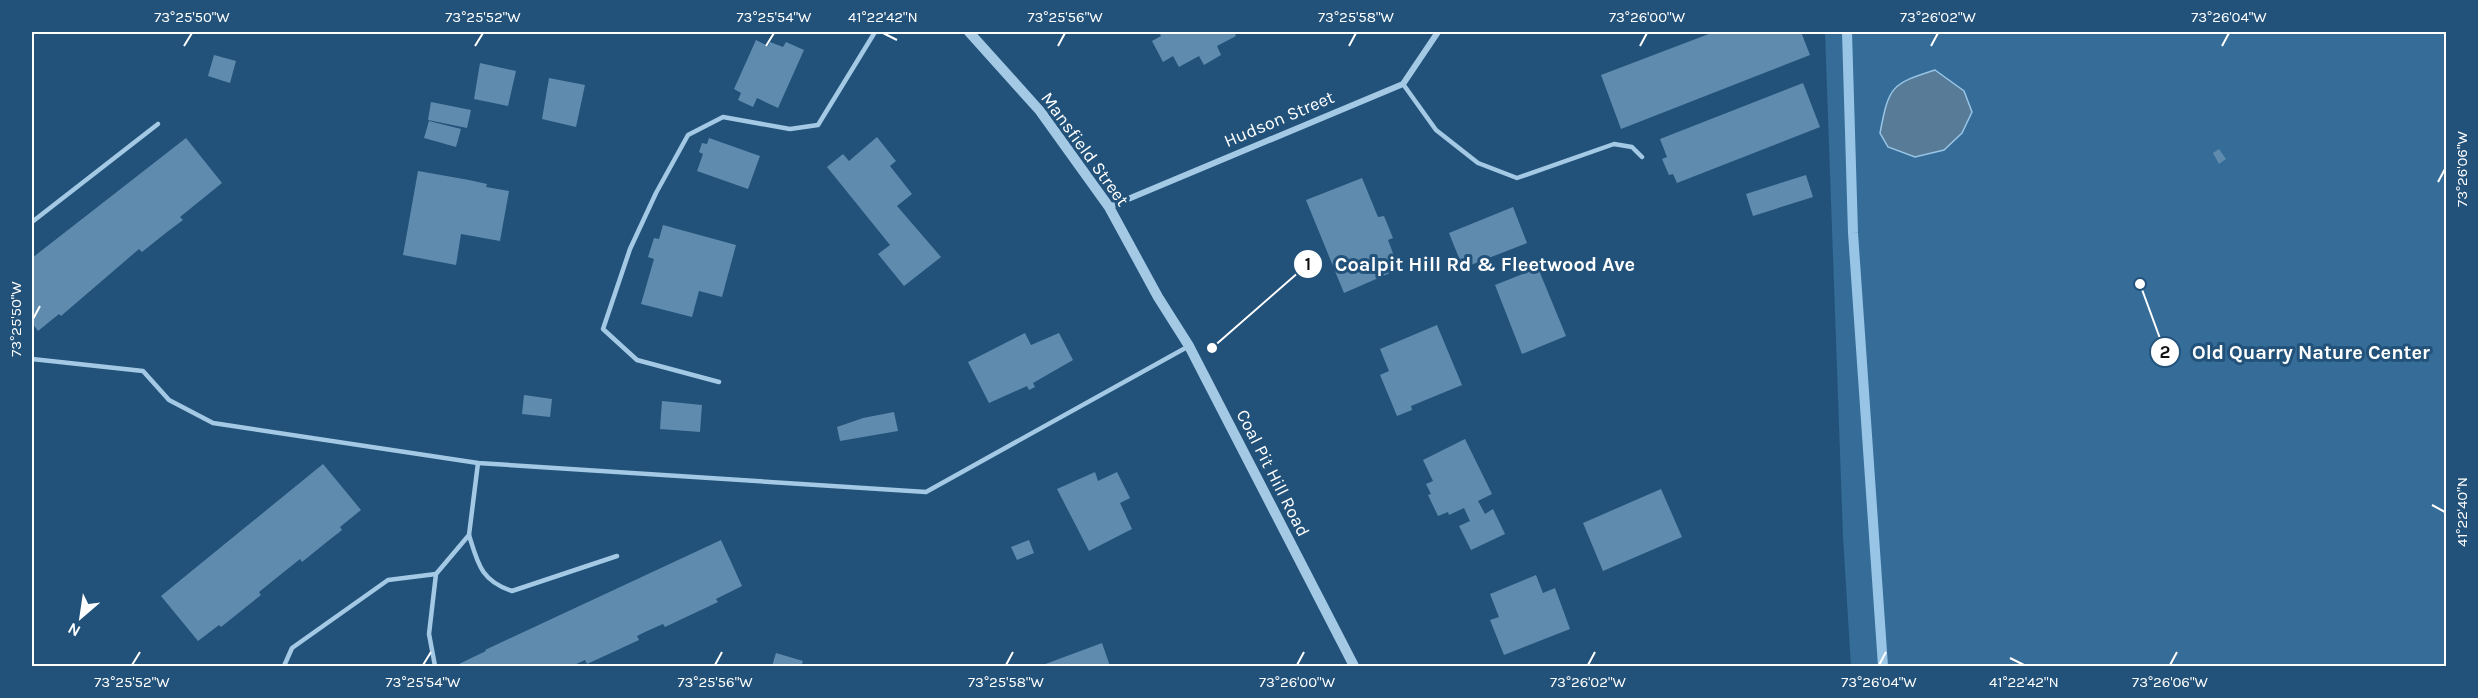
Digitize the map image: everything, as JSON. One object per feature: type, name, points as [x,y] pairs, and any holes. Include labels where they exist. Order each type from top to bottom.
[{"type":"street","name":"Mansfield Street","points":[[969,32],[1040,111],[1109,207],[1158,297]]},
{"type":"street","points":[[1403,84],[1438,32]]},
{"type":"street","name":"Hudson Street","points":[[1109,207],[1403,84]]},
{"type":"street","name":"Coal Pit Hill Road","points":[[1158,297],[1189,345],[1354,666]]},
{"type":"lane","points":[[719,382],[637,360],[603,329],[630,249],[656,193],[688,135],[723,117],[790,129],[818,124],[875,32]]},
{"type":"lane","points":[[1403,84],[1436,130],[1478,163],[1517,178],[1614,144],[1632,147],[1642,157]]},
{"type":"lane","points":[[32,222],[158,124]]},
{"type":"lane","points":[[32,359],[143,371],[169,400],[213,423],[478,464],[926,492],[1189,345]]},
{"type":"lane","points":[[478,464],[469,535],[478,564],[486,578],[499,587],[512,591],[616,556]]},
{"type":"lane","points":[[435,666],[429,634],[436,574],[469,535]]},
{"type":"lane","points":[[284,666],[292,648],[388,580],[436,574]]},
{"type":"shaded area","points":[[1825,32],[2446,32],[2446,666],[1851,666],[1843,537]]},
{"type":"shaded area","points":[[1935,70],[1964,91],[1972,112],[1962,133],[1944,150],[1915,157],[1888,147],[1880,133],[1886,105],[1894,89],[1909,79]]},
{"type":"building","points":[[1159,32],[1234,32],[1236,36],[1217,46],[1221,55],[1204,65],[1199,56],[1179,67],[1173,56],[1163,62],[1152,41],[1161,36]]},
{"type":"building","points":[[1714,32],[1801,32],[1810,55],[1621,129],[1601,75]]},
{"type":"building","points":[[756,40],[768,46],[770,42],[783,47],[786,42],[804,50],[778,108],[757,98],[753,107],[738,100],[741,93],[734,89]]},
{"type":"building","points":[[214,55],[236,61],[230,83],[208,76]]},
{"type":"building","points":[[480,63],[516,71],[508,106],[474,99]]},
{"type":"building","points":[[549,78],[585,85],[576,127],[542,119]]},
{"type":"building","points":[[1803,83],[1820,127],[1677,183],[1673,174],[1669,175],[1662,159],[1667,157],[1660,139]]},
{"type":"building","points":[[431,102],[471,110],[467,128],[428,120]]},
{"type":"building","points":[[429,121],[461,129],[456,147],[424,138]]},
{"type":"building","points":[[877,137],[896,161],[890,166],[912,194],[897,206],[941,257],[904,286],[878,254],[890,245],[827,167],[843,154],[849,161]]},
{"type":"building","points":[[186,138],[222,183],[180,217],[183,220],[142,252],[139,249],[61,316],[59,314],[38,331],[32,323],[32,258]]},
{"type":"building","points":[[709,138],[760,156],[748,189],[697,171],[703,154],[699,152],[702,143],[707,144]]},
{"type":"building","points":[[2219,149],[2226,159],[2219,164],[2213,153]]},
{"type":"building","points":[[418,171],[469,180],[487,184],[486,187],[509,191],[500,241],[461,234],[456,265],[403,255]]},
{"type":"building","points":[[1806,175],[1813,197],[1753,216],[1746,194]]},
{"type":"building","points":[[1362,178],[1378,217],[1384,216],[1393,238],[1388,240],[1399,269],[1344,293],[1306,200]]},
{"type":"building","points":[[1513,207],[1527,243],[1463,268],[1449,233]]},
{"type":"building","points":[[663,225],[736,245],[722,297],[699,291],[692,317],[641,304],[654,259],[648,257],[654,238],[659,239]]},
{"type":"building","points":[[1538,268],[1566,336],[1522,354],[1495,285]]},
{"type":"building","points":[[1437,325],[1462,385],[1411,406],[1412,410],[1397,416],[1380,375],[1389,371],[1380,349]]},
{"type":"building","points":[[1025,333],[1031,345],[1059,333],[1073,360],[1033,383],[1035,387],[1029,390],[1027,386],[989,403],[968,362]]},
{"type":"building","points":[[524,395],[552,399],[550,417],[522,414]]},
{"type":"building","points":[[662,401],[702,405],[700,432],[660,429]]},
{"type":"building","points":[[894,412],[898,431],[840,441],[837,427],[863,418]]},
{"type":"building","points":[[1465,439],[1492,494],[1478,501],[1485,514],[1493,509],[1505,534],[1471,550],[1459,526],[1470,521],[1464,508],[1449,515],[1448,512],[1438,516],[1428,495],[1431,494],[1426,484],[1433,481],[1423,460]]},
{"type":"building","points":[[323,464],[361,510],[340,527],[342,530],[302,562],[300,559],[285,571],[259,592],[261,595],[221,627],[219,625],[198,641],[161,596]]},
{"type":"building","points":[[1095,472],[1098,481],[1117,472],[1130,498],[1120,503],[1132,529],[1089,551],[1057,489]]},
{"type":"building","points":[[1661,489],[1682,537],[1603,571],[1583,523]]},
{"type":"building","points":[[721,540],[742,586],[716,599],[718,602],[665,627],[663,624],[637,636],[639,640],[587,664],[585,660],[572,666],[460,666],[459,664],[485,650]]},
{"type":"building","points":[[1029,540],[1034,553],[1017,560],[1011,547]]},
{"type":"building","points":[[1536,575],[1543,593],[1555,588],[1570,629],[1504,655],[1490,620],[1499,617],[1490,594]]},
{"type":"building","points":[[1102,643],[1110,666],[1040,666]]},
{"type":"building","points":[[776,653],[803,661],[801,666],[772,666]]},
{"type":"waterway","points":[[1847,32],[1853,233],[1883,666]]},
{"type":"place","name":"Old Quarry Nature Center","points":[[2140,284]]},
{"type":"place","name":"Coalpit Hill Rd & Fleetwood Ave","points":[[1212,348]]}]
